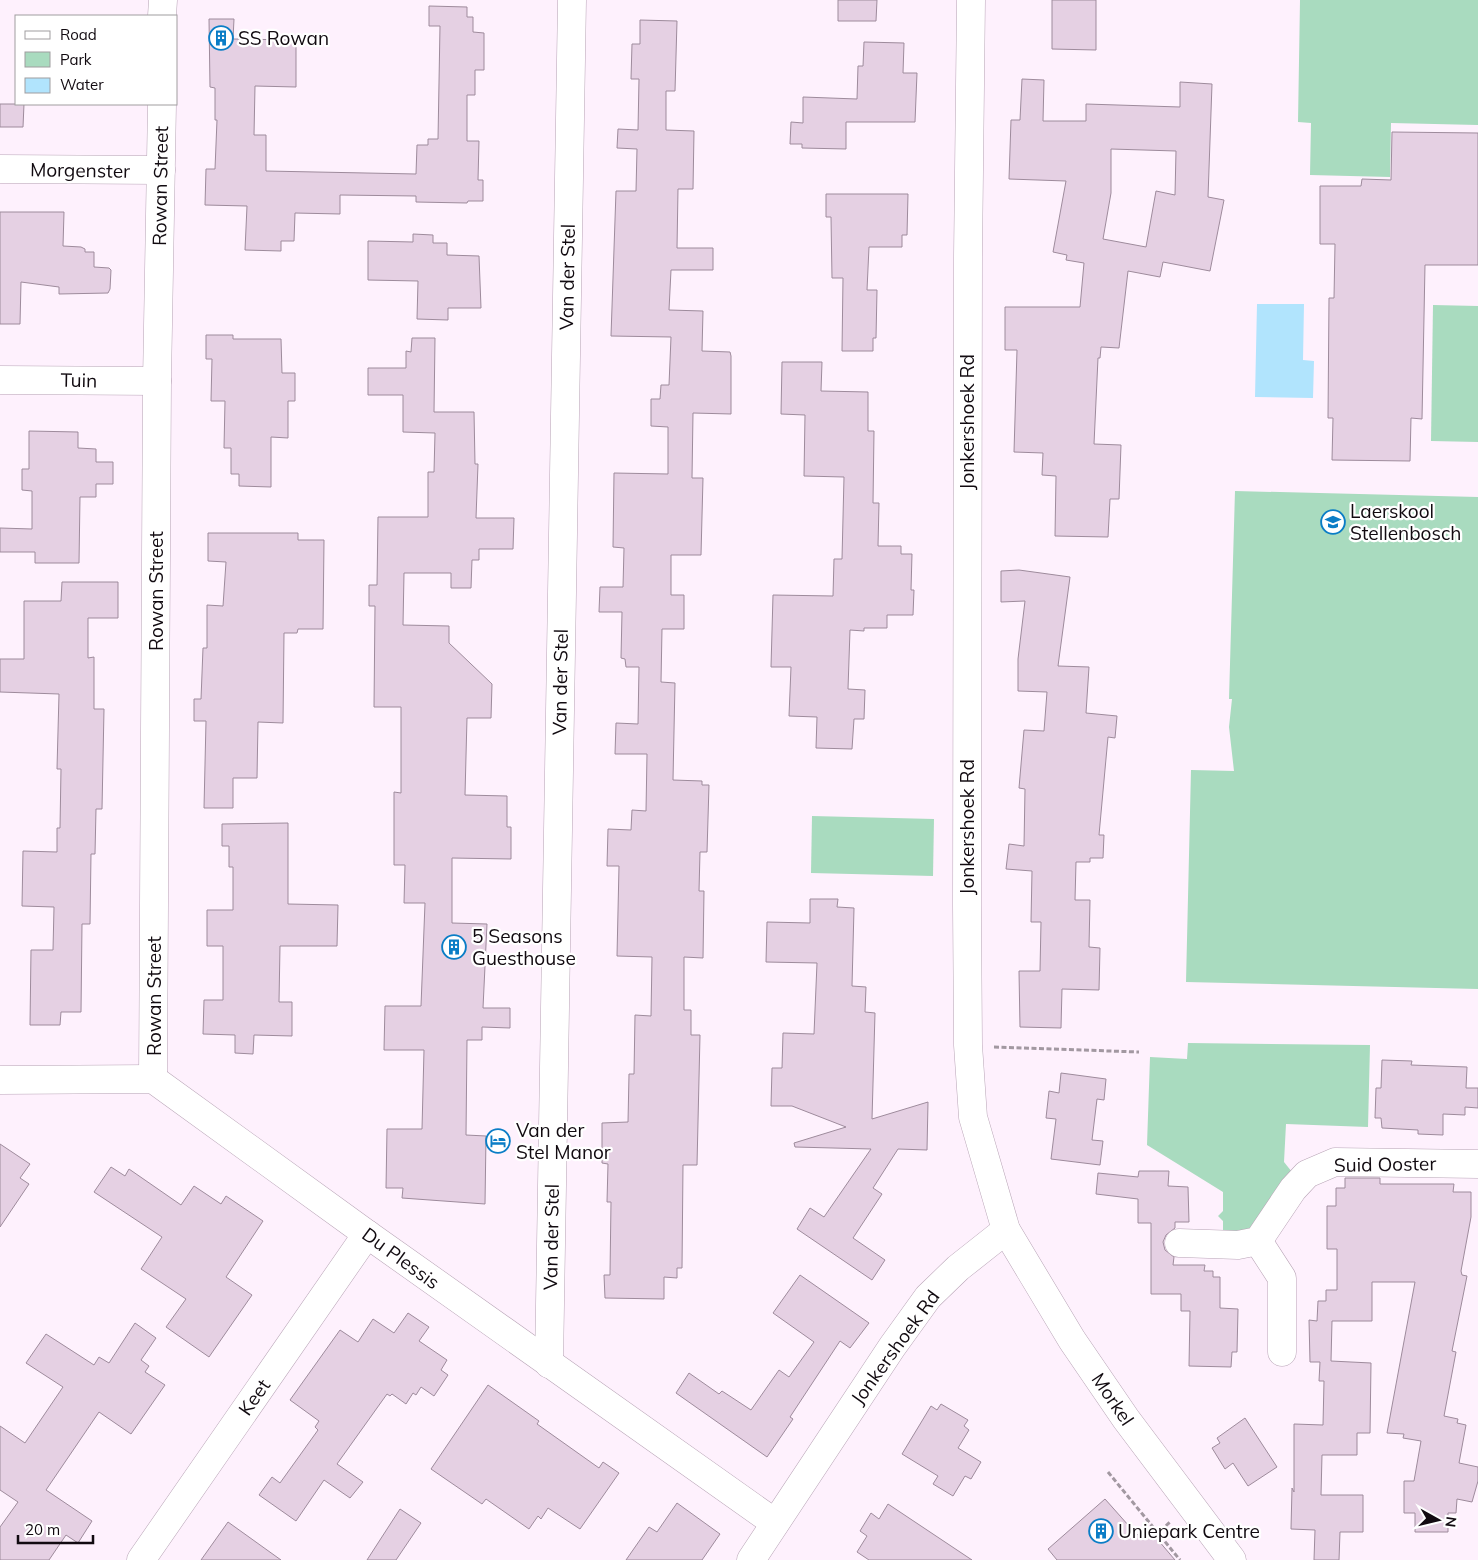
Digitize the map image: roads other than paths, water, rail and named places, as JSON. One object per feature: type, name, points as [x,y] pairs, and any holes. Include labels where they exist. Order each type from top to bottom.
[{"type":"street","points":[[162,15],[163,0]]},
{"type":"street","name":"Van der Stel","points":[[549,1364],[572,0]]},
{"type":"street","name":"Jonkershoek Rd","points":[[751,1560],[892,1347],[928,1297],[958,1268],[1006,1230],[973,1117],[968,1045],[968,257],[971,0]]},
{"type":"street","name":"Rowan Street","points":[[153,1078],[157,381],[162,105]]},
{"type":"street","name":"Morgenster","points":[[0,169],[161,170]]},
{"type":"street","name":"Tuin","points":[[0,380],[157,381]]},
{"type":"street","points":[[0,1080],[153,1078]]},
{"type":"street","name":"Du Plessis","points":[[153,1078],[367,1234],[775,1523]]},
{"type":"street","name":"Suid Ooster","points":[[1258,1241],[1293,1189],[1307,1174],[1335,1162],[1478,1164]]},
{"type":"street","name":"Morkel","points":[[1006,1230],[1072,1340],[1126,1419],[1232,1560]]},
{"type":"street","name":"Keet","points":[[141,1560],[367,1234]]},
{"type":"street","points":[[1179,1243],[1238,1245],[1258,1241],[1282,1278],[1282,1352]]},
{"type":"water","points":[[1257,304],[1304,304],[1303,360],[1314,361],[1313,398],[1255,397]]},
{"type":"place","name":"SS Rowan","points":[[221,38]]},
{"type":"place","name":"Laerskool Stellenbosch","points":[[1333,522]]},
{"type":"place","name":"5 Seasons Guesthouse","points":[[454,947]]},
{"type":"place","name":"Van der Stel Manor","points":[[498,1141]]},
{"type":"place","name":"Uniepark Centre","points":[[1101,1531]]}]
